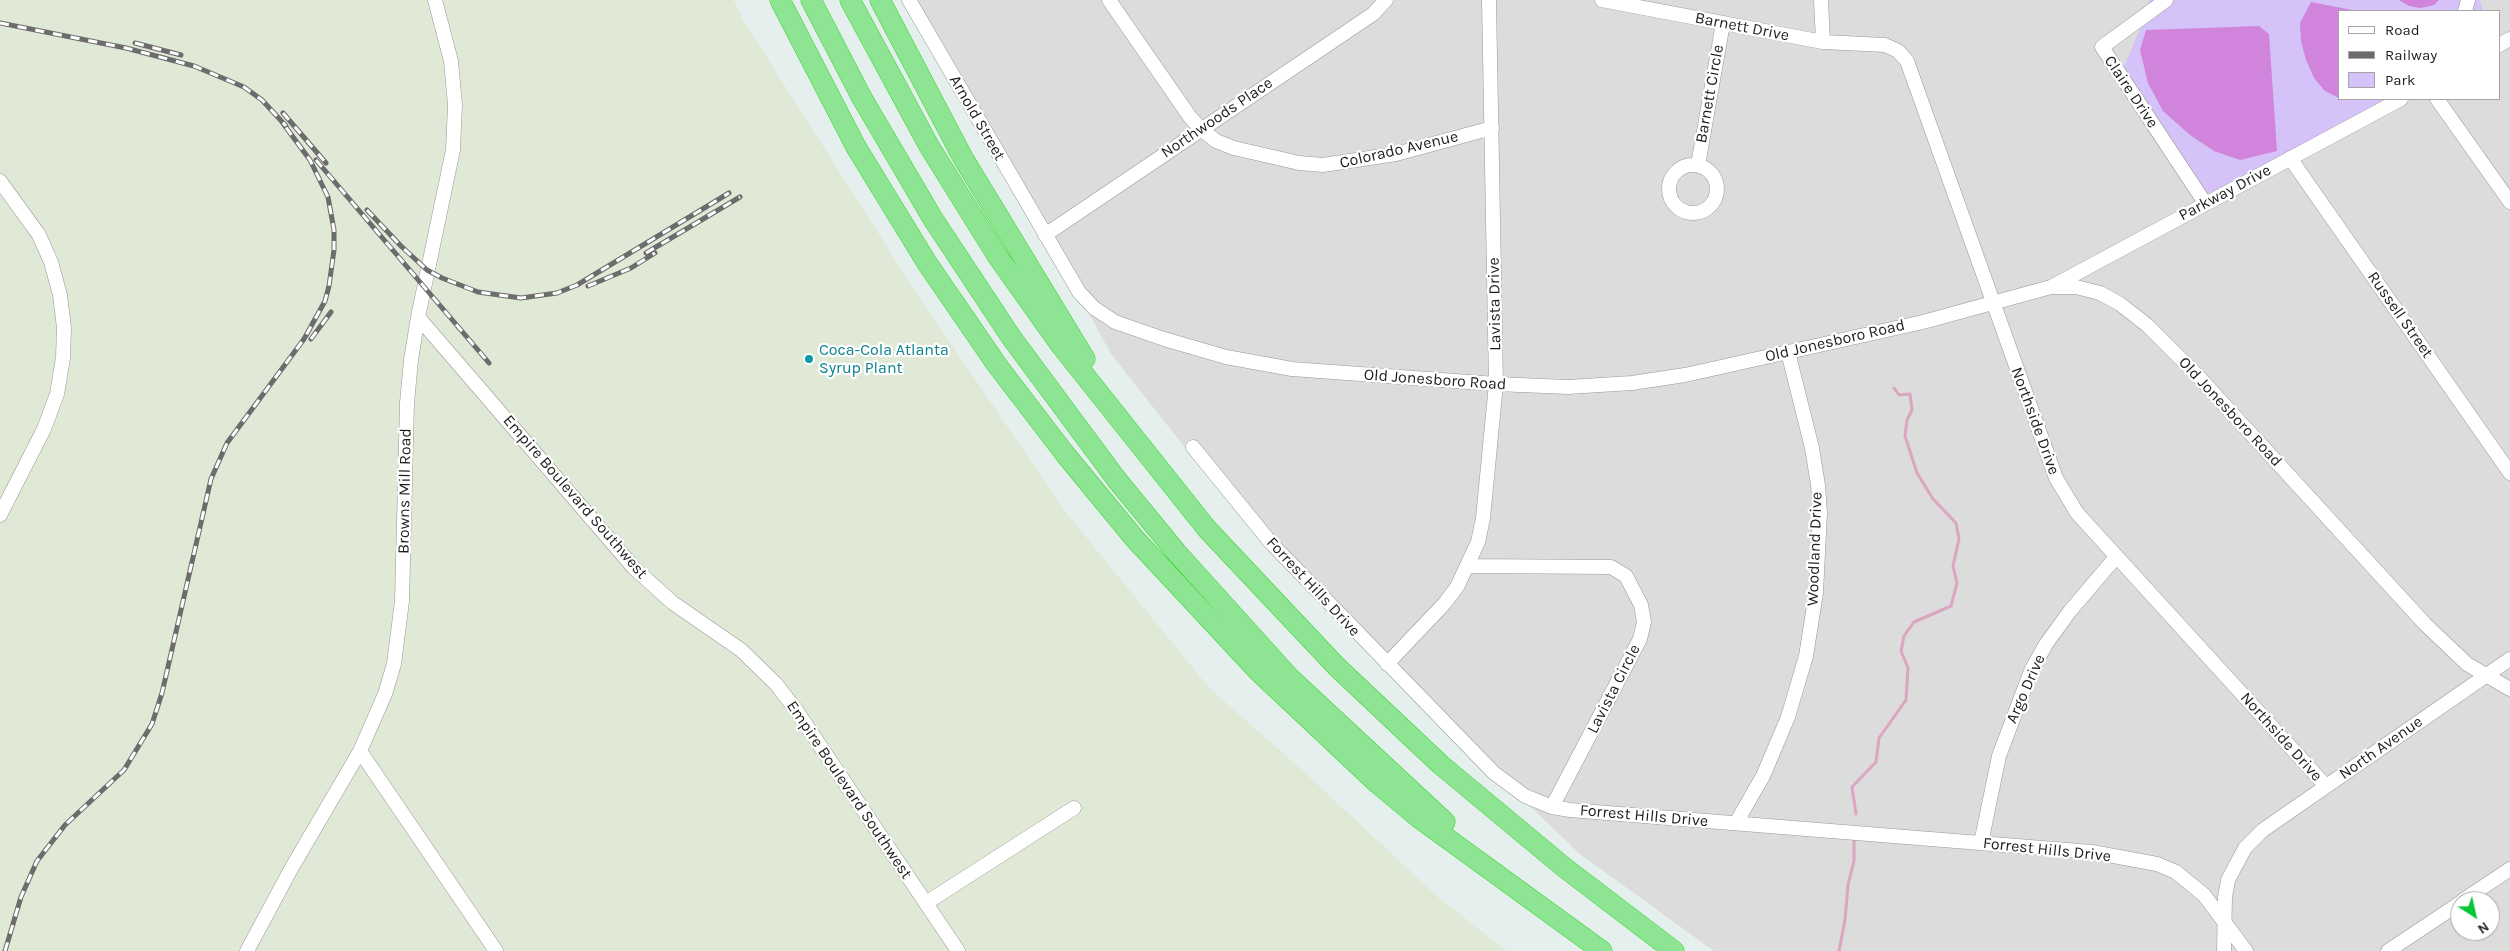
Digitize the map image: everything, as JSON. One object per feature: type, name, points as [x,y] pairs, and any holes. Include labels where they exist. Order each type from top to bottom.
[{"type":"highway","points":[[780,0],[856,147],[927,263],[997,366],[1117,518],[1258,671],[1337,747],[1419,818],[1602,951]]},
{"type":"highway","points":[[811,0],[862,98],[933,219],[1011,337],[1117,480],[1177,553],[1290,678],[1431,810],[1552,913]]},
{"type":"highway","points":[[825,0],[880,106],[928,190],[933,219]]},
{"type":"highway","points":[[850,0],[929,146],[998,256],[1059,343],[1207,529],[1296,625],[1380,709],[1441,765],[1504,819],[1674,951]]},
{"type":"highway","points":[[880,0],[963,158],[1126,427]]},
{"type":"street","name":"Browns Mill Road","points":[[247,951],[291,869],[360,751],[385,694],[400,633],[407,403],[418,317],[453,150],[455,105],[451,61],[435,0]]},
{"type":"street","name":"Arnold Street","points":[[909,0],[1045,235]]},
{"type":"street","name":"Colorado Avenue","points":[[1109,0],[1201,129],[1216,141],[1234,148],[1299,163],[1323,165],[1352,163],[1396,154],[1492,128]]},
{"type":"street","name":"Northwoods Place","points":[[1045,235],[1373,14],[1386,0]]},
{"type":"street","name":"Lavista Drive","points":[[1387,664],[1444,604],[1469,566],[1483,518],[1496,384],[1489,0]]},
{"type":"street","name":"Barnett Drive","points":[[1602,0],[1626,2],[1823,42]]},
{"type":"street","points":[[1821,0],[1823,42]]},
{"type":"street","name":"Claire Drive","points":[[2166,0],[2102,47],[2206,203]]},
{"type":"street","name":"Barnett Circle","points":[[1698,165],[1723,23]]},
{"type":"street","name":"Northside Drive","points":[[1823,42],[1885,45],[1898,51],[1907,60],[1992,304],[2056,478],[2077,513],[2326,786]]},
{"type":"street","name":"Parkway Drive","points":[[2050,288],[2052,284],[2399,100]]},
{"type":"street","points":[[2439,100],[2510,202]]},
{"type":"street","name":"Russell Street","points":[[2290,158],[2510,472]]},
{"type":"street","points":[[0,181],[20,206],[38,235],[51,262],[60,295],[64,328],[63,358],[57,394],[44,429],[0,515]]},
{"type":"street","name":"Old Jonesboro Road","points":[[1045,235],[1079,292],[1094,308],[1115,322],[1164,339],[1226,357],[1292,369],[1496,384],[1568,387],[1632,383],[1685,374],[1788,352],[1992,304],[2050,288],[2076,287],[2100,293],[2120,304],[2147,325],[2197,375],[2425,624],[2467,664],[2510,689]]},
{"type":"street","name":"Empire Boulevard Southwest","points":[[418,317],[634,568],[673,604],[740,650],[776,684],[796,710],[958,951]]},
{"type":"street","name":"Woodland Drive","points":[[1736,823],[1763,776],[1788,717],[1806,656],[1816,593],[1820,513],[1818,485],[1812,448],[1788,352]]},
{"type":"street","name":"Forrest Hills Drive","points":[[1193,447],[1271,543],[1494,773],[1525,796],[1552,807],[2092,852],[2157,864],[2176,872],[2192,884],[2224,920],[2246,951]]},
{"type":"street","name":"Argo Drive","points":[[1981,843],[1999,756],[2031,671],[2046,644],[2070,611],[2116,556]]},
{"type":"street","name":"Lavista Circle","points":[[1469,566],[1611,567],[1626,576],[1641,605],[1644,622],[1640,639],[1552,807]]},
{"type":"street","name":"North Avenue","points":[[2224,951],[2224,920],[2228,880],[2244,848],[2263,830],[2510,659]]},
{"type":"street","points":[[360,751],[496,951]]},
{"type":"street","points":[[926,903],[1074,808]]},
{"type":"street","points":[[2477,891],[2510,869]]},
{"type":"street","points":[[2388,951],[2450,909]]},
{"type":"shaded area","points":[[0,0],[734,0],[743,20],[913,288],[1064,510],[1210,689],[1301,769],[1439,898],[1507,951],[0,951]]},
{"type":"shaded area","points":[[910,0],[2148,0],[2208,199],[2395,100],[2500,100],[2500,10],[2483,10],[2480,0],[2510,0],[2510,951],[1714,951],[1580,854],[1390,672],[1233,508],[1111,354],[1041,225]]},
{"type":"shaded area","points":[[2399,0],[2439,0],[2434,5],[2421,8],[2409,6]]},
{"type":"shaded area","points":[[2311,2],[2352,10],[2338,10],[2338,98],[2325,91],[2314,78],[2306,60],[2301,41],[2300,23]]},
{"type":"shaded area","points":[[2259,26],[2269,34],[2277,151],[2240,160],[2214,151],[2190,135],[2163,111],[2148,83],[2140,50],[2146,30]]},
{"type":"green space","points":[[2148,0],[2480,0],[2483,10],[2338,10],[2338,100],[2395,100],[2208,199],[2121,74],[2149,7]]},
{"type":"waterway","points":[[1856,814],[1852,787],[1876,762],[1879,738],[1906,700],[1908,668],[1901,651],[1904,636],[1914,622],[1951,606],[1957,583],[1953,566],[1959,539],[1956,523],[1933,499],[1917,473],[1905,436],[1907,420],[1912,410],[1910,394],[1899,395],[1894,388]]},
{"type":"waterway","points":[[1839,951],[1845,920],[1848,885],[1854,861],[1854,841]]},
{"type":"railway","points":[[0,23],[126,48],[194,66],[244,87],[262,100],[286,126]]},
{"type":"railway","points":[[135,43],[181,55]]},
{"type":"railway","points":[[283,113],[326,163]]},
{"type":"railway","points":[[5,951],[21,897],[37,861],[65,825],[124,770],[152,724],[162,693],[211,479],[227,443],[304,339],[325,301],[334,250],[334,230],[328,197],[310,160],[282,122]]},
{"type":"railway","points":[[316,160],[489,363]]},
{"type":"railway","points":[[367,210],[427,270],[478,292],[521,298],[557,293],[577,285],[729,193]]},
{"type":"railway","points":[[646,253],[740,197]]},
{"type":"railway","points":[[588,286],[631,268],[655,253]]},
{"type":"railway","points":[[311,339],[331,312]]},
{"type":"place","name":"Coca-Cola Atlanta Syrup Plant","points":[[809,359]]}]
